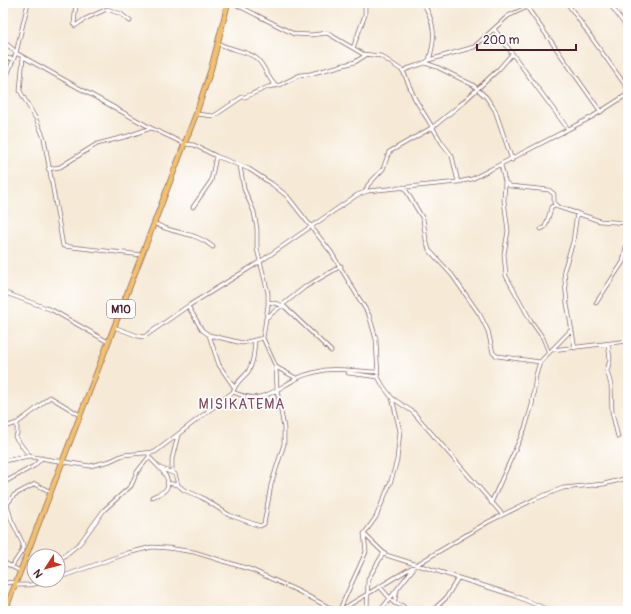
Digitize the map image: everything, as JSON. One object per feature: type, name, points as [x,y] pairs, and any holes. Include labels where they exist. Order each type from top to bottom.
[{"type":"highway","name":"M10","points":[[5,611],[196,114],[218,43],[228,3]]},
{"type":"street","points":[[3,85],[14,59],[28,3]]},
{"type":"street","points":[[76,3],[75,26],[85,19],[107,9],[121,14],[130,21]]},
{"type":"street","points":[[233,3],[294,34],[311,35],[327,33],[366,54],[381,56],[403,71],[412,93],[452,156],[458,182]]},
{"type":"street","points":[[244,3],[244,8]]},
{"type":"street","points":[[300,6],[305,3]]},
{"type":"street","points":[[353,48],[365,15],[365,3]]},
{"type":"street","points":[[423,3],[432,21],[434,34],[433,46],[429,60]]},
{"type":"street","points":[[524,3],[600,112]]},
{"type":"street","points":[[425,64],[429,60],[474,46],[512,14],[536,3]]},
{"type":"street","points":[[567,3],[628,89]]},
{"type":"street","points":[[609,3],[628,29]]},
{"type":"street","points":[[494,29],[568,130]]},
{"type":"street","points":[[3,41],[23,57],[151,128],[184,144],[194,145],[261,176],[280,190],[312,226],[341,266],[372,320],[376,339],[378,377],[383,386],[392,398],[413,412],[502,514]]},
{"type":"street","points":[[218,43],[230,49],[248,54],[256,59],[276,86]]},
{"type":"street","points":[[196,114],[214,116],[236,99],[249,96],[266,87],[276,86],[300,75],[310,74],[355,62],[366,54]]},
{"type":"street","points":[[364,192],[368,185],[383,169],[388,153],[433,127],[478,89],[512,54]]},
{"type":"street","points":[[23,57],[20,90],[36,119],[44,138],[48,156],[48,169],[55,197],[63,246],[142,255]]},
{"type":"street","points":[[3,58],[14,59]]},
{"type":"street","points":[[403,71],[412,66],[425,64],[437,67],[478,89],[486,96],[495,110],[512,160]]},
{"type":"street","points":[[114,327],[144,337],[188,306],[261,261],[351,198],[364,192],[458,182],[476,177],[512,160],[568,130],[628,94]]},
{"type":"street","points":[[48,169],[60,167],[97,144],[151,128]]},
{"type":"street","points":[[193,207],[211,181],[216,156]]},
{"type":"street","points":[[501,165],[505,180],[504,201],[508,231],[504,254],[506,276],[526,313],[545,342],[548,353]]},
{"type":"street","points":[[167,483],[178,485],[184,490],[207,500],[229,515],[262,525],[277,461],[284,444],[284,428],[277,390],[276,367],[263,338],[268,302],[261,261],[257,249],[257,227],[254,212],[244,190],[240,166]]},
{"type":"street","points":[[505,180],[507,184],[512,187],[549,190],[554,194],[555,205]]},
{"type":"street","points":[[404,187],[423,219],[425,237],[429,250],[452,275],[480,315],[488,331],[493,353],[497,356],[540,362]]},
{"type":"street","points":[[555,205],[600,221],[628,223]]},
{"type":"street","points":[[541,229],[545,227],[546,221],[550,217],[551,207],[555,205]]},
{"type":"street","points":[[575,348],[567,304],[564,268],[573,242],[577,213]]},
{"type":"street","points":[[154,223],[168,231],[198,237],[213,248]]},
{"type":"street","points":[[596,303],[621,266],[628,236]]},
{"type":"street","points":[[266,318],[305,287],[341,266]]},
{"type":"street","points":[[3,292],[52,310],[108,342]]},
{"type":"street","points":[[268,302],[281,305],[332,351]]},
{"type":"street","points":[[188,306],[202,330],[209,335],[242,343],[263,338]]},
{"type":"street","points":[[491,503],[525,428],[532,405],[536,375],[540,362],[572,329]]},
{"type":"street","points":[[209,335],[219,365],[234,387]]},
{"type":"street","points":[[3,461],[30,456],[90,466],[110,461],[122,455],[149,455],[157,451],[233,392],[234,387],[251,365],[254,354],[255,340]]},
{"type":"street","points":[[552,350],[628,341]]},
{"type":"street","points":[[608,344],[610,359],[607,371],[612,390],[612,412],[618,437]]},
{"type":"street","points":[[276,367],[296,378]]},
{"type":"street","points":[[233,392],[246,398],[257,398],[277,390],[296,378],[328,370],[378,372]]},
{"type":"street","points":[[344,371],[378,377]]},
{"type":"street","points":[[3,428],[17,423],[50,397],[80,415]]},
{"type":"street","points":[[339,611],[366,552],[364,534],[376,517],[397,460],[400,431],[392,398]]},
{"type":"street","points":[[3,422],[8,426]]},
{"type":"street","points":[[17,423],[17,434],[15,437],[30,456]]},
{"type":"street","points":[[172,472],[172,458],[178,435]]},
{"type":"street","points":[[149,455],[165,475],[167,483],[165,490],[152,497]]},
{"type":"street","points":[[66,554],[80,543],[104,510],[132,486],[137,472],[149,455]]},
{"type":"street","points":[[3,483],[34,466],[42,458]]},
{"type":"street","points":[[159,467],[176,475],[178,485]]},
{"type":"street","points":[[339,611],[502,514],[554,490],[571,486],[604,484],[628,478]]},
{"type":"street","points":[[12,566],[22,551],[22,544],[11,519],[11,512],[8,506],[9,501],[17,493],[35,484],[51,492]]},
{"type":"street","points":[[364,534],[383,554],[513,595],[551,611]]},
{"type":"street","points":[[66,575],[128,553],[152,548],[168,548],[194,552],[252,570],[298,591],[336,611]]},
{"type":"street","points":[[366,611],[368,579],[383,554]]},
{"type":"street","points":[[3,562],[20,572]]},
{"type":"street","points":[[380,611],[389,598],[398,590],[413,567]]},
{"type":"street","points":[[432,611],[446,598],[458,578]]},
{"type":"street","points":[[3,583],[26,582]]},
{"type":"street","points":[[380,587],[394,603],[403,606],[406,611]]},
{"type":"street","points":[[394,603],[398,590]]},
{"type":"district","name":"MISIKATEMA","points":[[242,404]]}]
